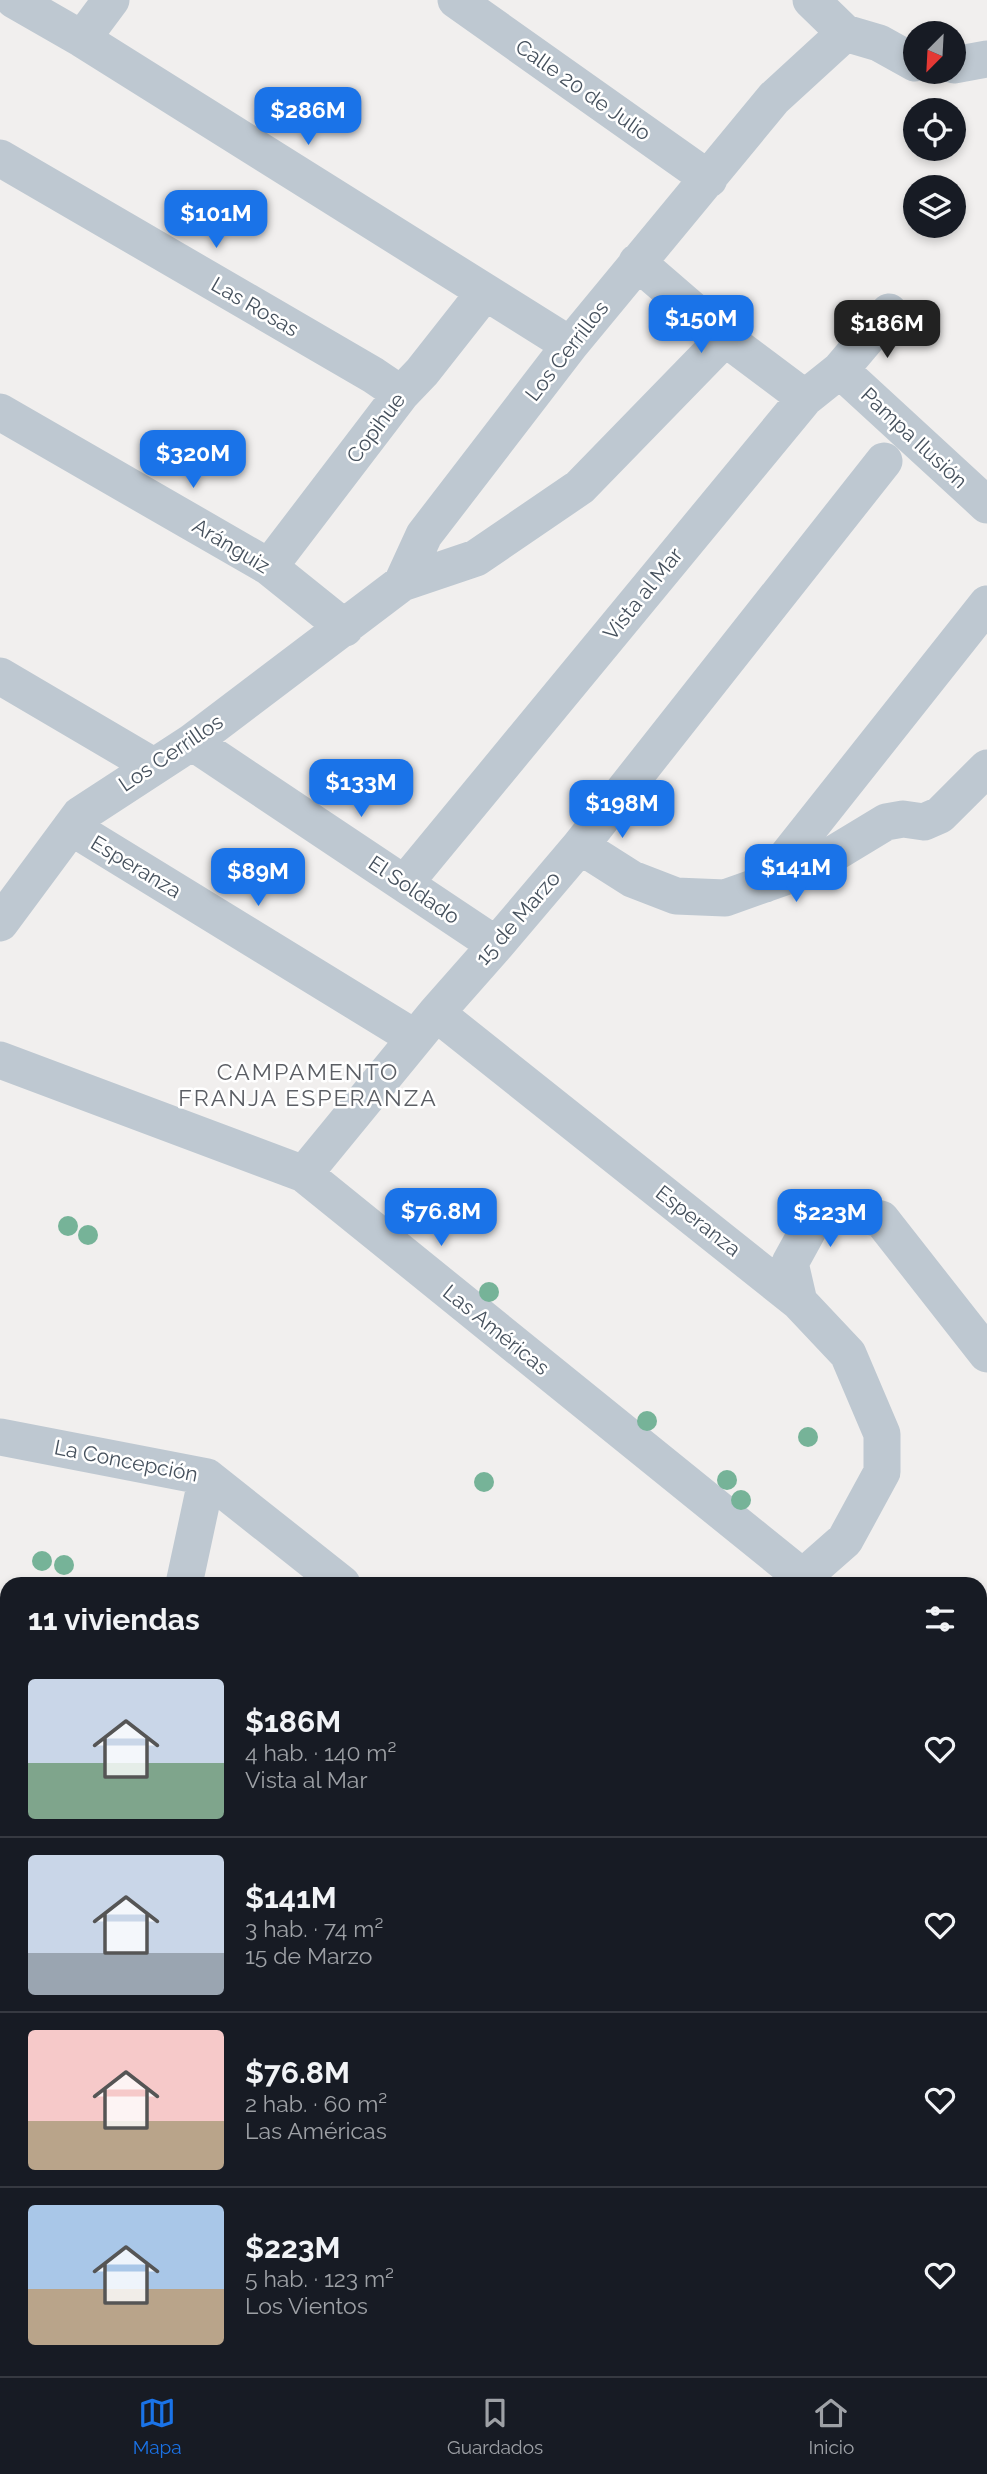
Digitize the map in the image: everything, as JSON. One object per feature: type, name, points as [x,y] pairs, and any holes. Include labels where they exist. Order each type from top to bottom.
[{"type":"street","points":[[14,0],[570,345]]},
{"type":"street","points":[[82,40],[111,0]]},
{"type":"street","name":"Calle 20 de Julio","points":[[456,0],[709,179]]},
{"type":"street","points":[[811,0],[845,33],[879,43],[903,56]]},
{"type":"street","name":"Los Cerrillos","points":[[402,583],[424,535],[570,345],[774,98],[845,33]]},
{"type":"street","points":[[966,62],[987,58]]},
{"type":"street","name":"Las Rosas","points":[[0,158],[373,375],[401,394]]},
{"type":"street","points":[[637,262],[725,338],[804,398]]},
{"type":"street","name":"Copihue","points":[[269,567],[401,394],[422,372],[485,292]]},
{"type":"street","name":"Vista al Mar","points":[[405,883],[804,398],[841,370],[888,312]]},
{"type":"street","name":"Los Cerrillos","points":[[0,923],[80,815],[192,742],[402,583],[476,558],[580,487],[725,338]]},
{"type":"street","name":"Pampa Ilusión","points":[[841,370],[987,505]]},
{"type":"street","name":"Aránguiz","points":[[0,412],[269,567],[345,628]]},
{"type":"street","name":"15 de Marzo","points":[[304,1174],[425,1025],[580,846],[884,461]]},
{"type":"street","points":[[765,884],[987,604]]},
{"type":"street","points":[[0,676],[153,766]]},
{"type":"street","name":"El Soldado","points":[[192,742],[496,945]]},
{"type":"street","points":[[580,846],[632,879],[676,896],[725,898],[810,868],[886,822],[924,822],[940,815],[987,768]]},
{"type":"street","name":"Esperanza","points":[[71,827],[425,1025],[799,1302],[848,1354],[882,1434],[882,1472],[845,1539],[807,1577]]},
{"type":"street","name":"Las Américas","points":[[0,1060],[304,1174],[796,1577]]},
{"type":"street","points":[[799,1302],[790,1263],[812,1223],[840,1209],[881,1219],[987,1354]]},
{"type":"street","name":"La Concepción","points":[[0,1437],[207,1477],[333,1577]]},
{"type":"street","points":[[186,1577],[207,1477]]},
{"type":"district","name":"CAMPAMENTO FRANJA ESPERANZA","points":[[308,1085]]}]
